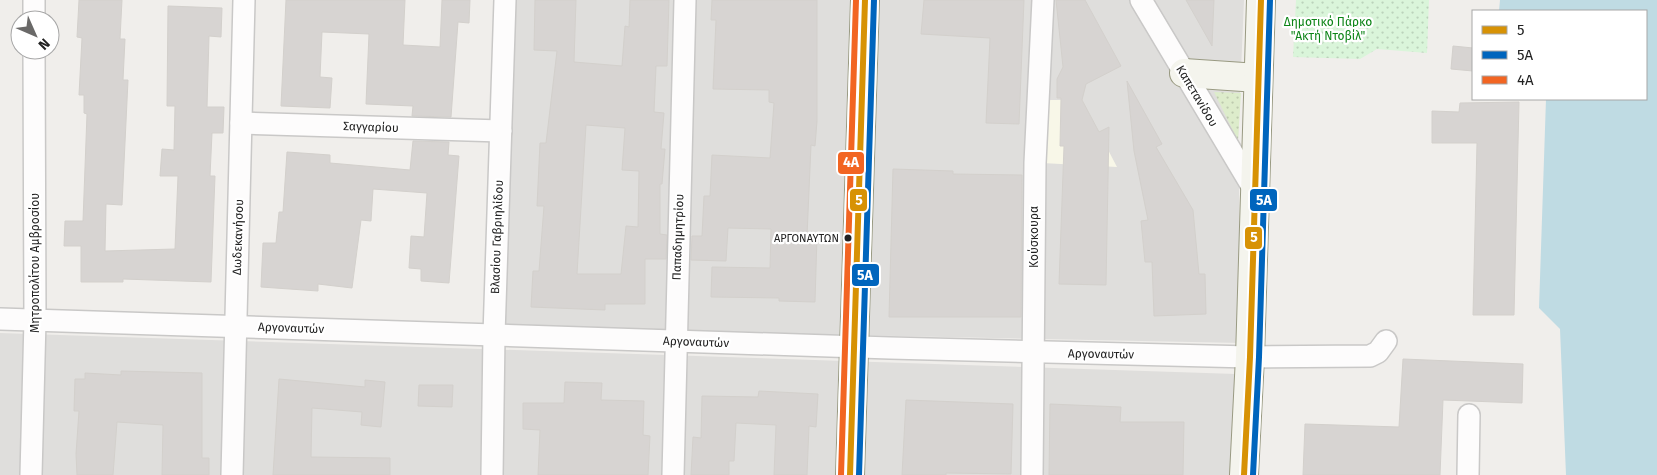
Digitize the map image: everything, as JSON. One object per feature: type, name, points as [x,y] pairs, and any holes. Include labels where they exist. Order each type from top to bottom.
[{"type":"main road","points":[[850,475],[865,0]]},
{"type":"main road","points":[[1244,475],[1250,357],[1261,0]]},
{"type":"main road","points":[[1184,73],[1258,78]]},
{"type":"street","name":"Δωδεκανήσου","points":[[232,475],[244,0]]},
{"type":"street","name":"Βλασίου Γαβριηλίδου","points":[[492,475],[494,335],[505,0]]},
{"type":"street","name":"Παπαδημητρίου","points":[[673,475],[685,0]]},
{"type":"street","name":"Κούσκουρα","points":[[1032,475],[1035,163],[1042,0]]},
{"type":"street","name":"Καπετανίδου","points":[[1141,0],[1255,192]]},
{"type":"street","name":"Μητροπολίτου Αμβροσίου","points":[[31,475],[35,320],[34,60]]},
{"type":"street","name":"Σαγγαρίου","points":[[241,124],[501,131]]},
{"type":"street","name":"Αργοναυτών","points":[[0,319],[1034,352],[1250,357],[1370,356],[1378,352],[1386,341]]},
{"type":"street","points":[[1468,475],[1469,415]]},
{"type":"shaded area","points":[[508,0],[1244,0],[1238,141],[1242,343],[501,328]]},
{"type":"shaded area","points":[[1045,100],[1082,100],[1117,167],[1042,163]]},
{"type":"shaded area","points":[[0,333],[1236,374],[1231,475],[0,475]]},
{"type":"green space","name":"Δημοτικό Πάρκο \"Ακτή Ντοβίλ\"","points":[[1296,0],[1429,0],[1427,53],[1377,49],[1360,59],[1293,57]]},
{"type":"green space","points":[[1214,92],[1241,93],[1238,141]]},
{"type":"water","points":[[1500,0],[1657,0],[1657,475],[1566,475],[1560,329],[1539,308],[1546,100],[1647,100],[1647,10],[1499,10]]},
{"type":"building","points":[[79,0],[122,0],[120,39],[125,39],[123,80],[128,80],[122,205],[106,204],[105,251],[175,249],[178,176],[160,176],[162,149],[174,150],[175,106],[167,106],[168,6],[222,8],[221,37],[209,36],[207,107],[224,107],[223,133],[212,133],[210,176],[215,176],[211,282],[123,279],[123,282],[81,282],[81,246],[64,246],[65,221],[83,221],[87,114],[84,113],[84,95],[79,95],[82,38],[77,37]]},
{"type":"building","points":[[286,0],[405,0],[403,45],[440,47],[442,0],[470,0],[469,23],[458,22],[451,117],[412,116],[413,106],[366,104],[369,34],[322,32],[320,77],[332,78],[330,108],[281,106]]},
{"type":"building","points":[[535,0],[576,0],[574,62],[622,66],[625,26],[629,27],[630,0],[669,0],[667,66],[656,66],[654,112],[664,113],[661,149],[665,149],[662,184],[660,184],[660,234],[667,235],[666,259],[645,259],[645,304],[605,304],[605,310],[531,307],[533,271],[539,271],[544,206],[537,206],[540,143],[546,143],[557,51],[534,50]],"holes":[[[586,125],[625,128],[622,170],[639,171],[638,227],[626,226],[621,274],[577,274]]]},
{"type":"building","points":[[712,0],[817,0],[817,121],[815,146],[811,145],[807,236],[817,236],[815,302],[779,301],[779,298],[711,297],[712,267],[770,268],[771,229],[728,228],[726,261],[691,260],[692,236],[702,236],[704,196],[710,196],[712,155],[770,158],[774,103],[769,102],[769,90],[713,89],[716,20],[711,20]]},
{"type":"building","points":[[924,0],[1024,0],[1019,124],[986,123],[990,38],[921,34]]},
{"type":"building","points":[[1056,0],[1085,0],[1121,66],[1086,84],[1082,100],[1099,132],[1109,127],[1106,285],[1059,284],[1064,146],[1060,146],[1061,98],[1057,98],[1057,79],[1063,67]]},
{"type":"building","points":[[1186,0],[1214,0],[1212,46]]},
{"type":"building","points":[[1453,46],[1472,48],[1472,71],[1451,69]]},
{"type":"building","points":[[1127,81],[1162,144],[1156,147],[1193,210],[1199,274],[1205,274],[1206,314],[1154,316],[1152,262],[1145,262],[1141,221],[1148,220],[1134,151]]},
{"type":"building","points":[[1519,102],[1514,315],[1473,315],[1477,143],[1432,143],[1432,111],[1459,112],[1460,103]]},
{"type":"building","points":[[413,141],[449,142],[448,155],[459,156],[449,283],[421,281],[421,269],[409,268],[411,236],[424,237],[427,193],[373,189],[371,221],[361,220],[352,288],[318,284],[318,291],[261,287],[263,243],[276,243],[279,212],[283,212],[287,152],[330,155],[330,163],[410,170]]},
{"type":"building","points":[[893,169],[953,171],[953,174],[1022,175],[1021,317],[889,317]]},
{"type":"building","points":[[1403,359],[1523,364],[1522,403],[1443,400],[1440,475],[1303,475],[1305,424],[1399,427]]},
{"type":"building","points":[[121,371],[202,373],[202,458],[209,458],[209,475],[162,475],[163,425],[117,422],[113,475],[77,475],[76,454],[79,411],[74,411],[75,379],[85,379],[85,373],[121,375]]},
{"type":"building","points":[[279,379],[365,387],[365,380],[385,382],[381,427],[361,425],[362,412],[312,408],[311,457],[390,458],[390,475],[273,475]]},
{"type":"building","points":[[565,382],[602,383],[601,400],[644,401],[643,435],[650,436],[648,475],[538,475],[540,430],[523,429],[523,403],[564,403]]},
{"type":"building","points":[[419,385],[453,385],[452,407],[418,406]]},
{"type":"building","points":[[759,391],[818,394],[816,427],[809,426],[807,475],[774,475],[776,425],[736,423],[734,461],[729,461],[729,475],[691,475],[693,437],[701,438],[702,396],[758,397]]},
{"type":"building","points":[[906,400],[1013,404],[1011,474],[946,473],[946,475],[902,475]]},
{"type":"building","points":[[1050,404],[1121,407],[1120,422],[1184,422],[1183,475],[1049,475]]},
{"type":"transit line","name":"4Α","points":[[841,475],[856,0]]},
{"type":"transit line","name":"5","points":[[850,475],[865,0]]},
{"type":"transit line","name":"5Α","points":[[859,475],[874,0]]},
{"type":"transit line","name":"5","points":[[1244,475],[1250,357],[1261,0]]},
{"type":"transit line","name":"5Α","points":[[1253,475],[1259,357],[1270,0]]},
{"type":"place","name":"ΑΡΓΟΝΑΥΤΩΝ","points":[[848,238]]}]
